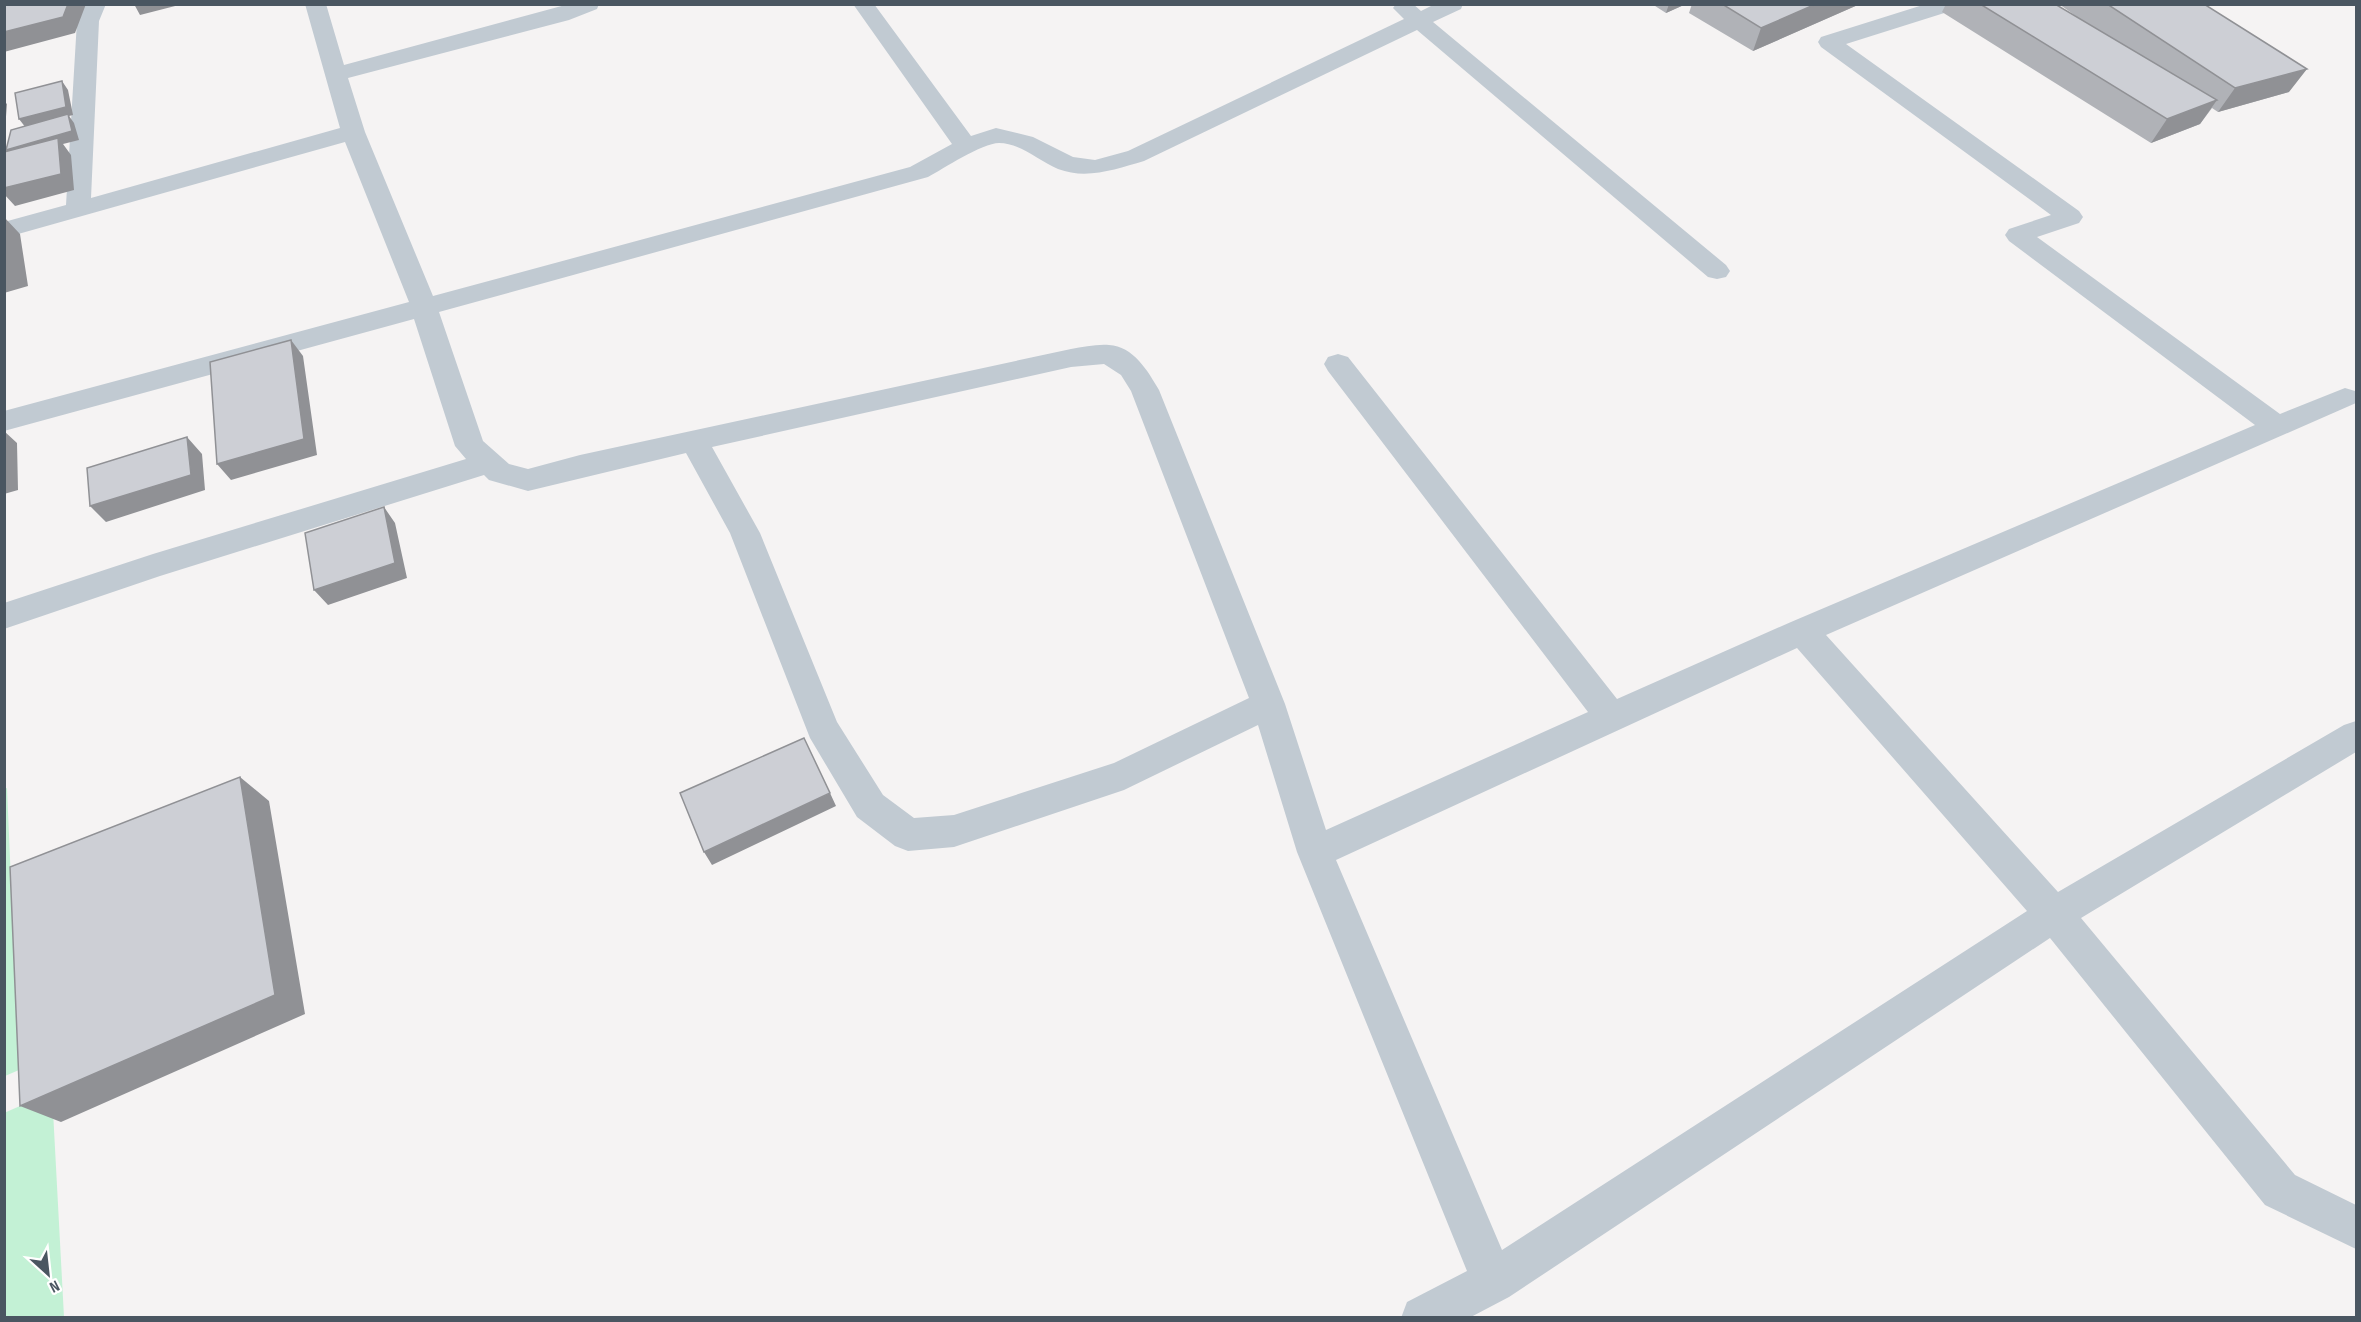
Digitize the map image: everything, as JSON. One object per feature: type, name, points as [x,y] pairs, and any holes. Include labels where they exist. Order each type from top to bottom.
[{"type":"street","points":[[78,209],[88,21],[96,4]]},
{"type":"street","points":[[315,4],[353,132],[424,307],[470,446],[499,472],[528,480],[1071,358],[1109,354],[1131,368],[1145,390],[1268,704],[1315,852],[1493,1281]]},
{"type":"street","points":[[336,74],[561,15],[588,4]]},
{"type":"street","points":[[863,4],[966,146]]},
{"type":"street","points":[[4,420],[919,172],[966,146],[996,135],[1025,142],[1067,164],[1096,167],[1136,156],[1409,12],[1453,4]]},
{"type":"street","points":[[1885,4],[1908,18]]},
{"type":"street","points":[[1949,4],[1829,42],[2070,217],[2018,235],[2278,427]]},
{"type":"street","points":[[1409,12],[1718,271]]},
{"type":"street","points":[[4,230],[353,132]]},
{"type":"street","points":[[1338,364],[1612,718]]},
{"type":"street","points":[[1315,852],[1802,631],[2345,398]]},
{"type":"street","points":[[694,441],[745,533],[822,728],[870,806],[908,835],[954,831],[1124,775],[1268,704]]},
{"type":"street","points":[[4,616],[153,566],[489,463]]},
{"type":"street","points":[[1802,631],[2054,914],[2280,1190],[2356,1228]]},
{"type":"street","points":[[1423,1317],[1493,1281],[2054,914],[2356,735]]},
{"type":"green space","points":[[7,788],[19,1070],[5,1076],[4,789]]},
{"type":"green space","points":[[52,1092],[64,1317],[5,1317],[4,1113]]},
{"type":"building","points":[[4,4],[68,4],[63,17],[4,32]]},
{"type":"building","points":[[1722,4],[1816,4],[1761,28]]},
{"type":"building","points":[[1980,4],[2055,4],[2217,100],[2167,119]]},
{"type":"building","points":[[2107,4],[2204,4],[2307,69],[2235,88]]},
{"type":"building","points":[[62,81],[66,107],[19,119],[15,93]]},
{"type":"building","points":[[68,114],[72,131],[6,150],[11,130]]},
{"type":"building","points":[[58,138],[61,174],[4,188],[4,152]]},
{"type":"building","points":[[291,340],[304,439],[217,464],[210,362]]},
{"type":"building","points":[[187,437],[191,475],[90,506],[87,468]]},
{"type":"building","points":[[384,507],[395,563],[314,590],[305,533]]},
{"type":"building","points":[[804,738],[830,793],[704,852],[680,793]]},
{"type":"building","points":[[240,777],[275,995],[20,1106],[10,867]]}]
